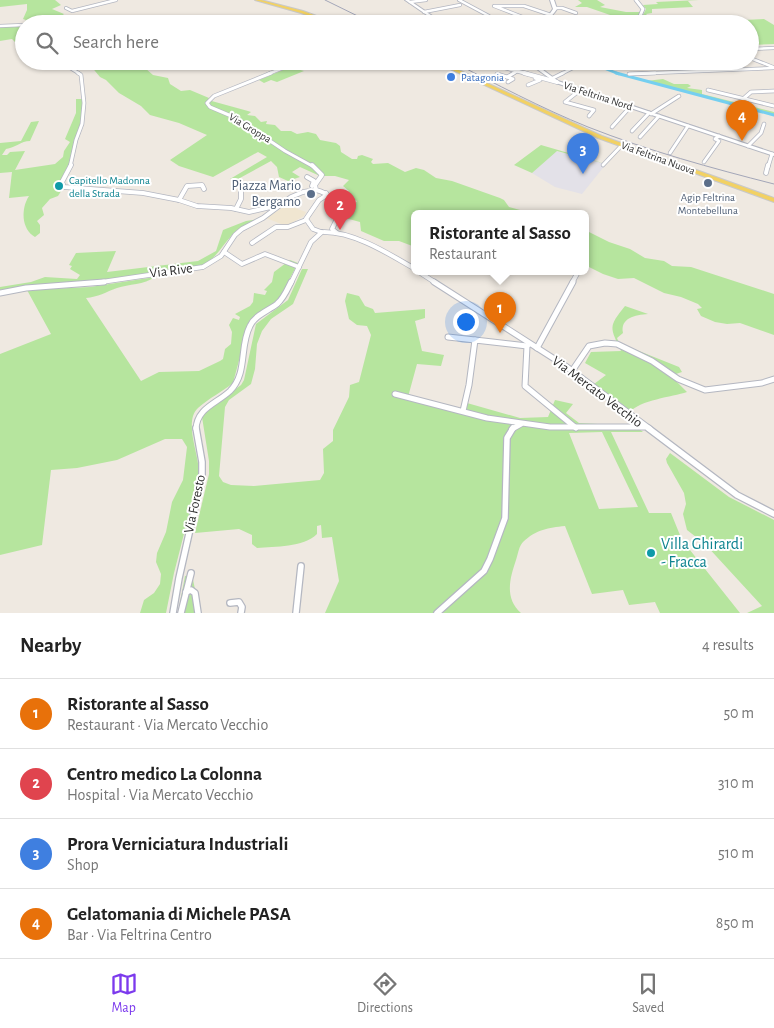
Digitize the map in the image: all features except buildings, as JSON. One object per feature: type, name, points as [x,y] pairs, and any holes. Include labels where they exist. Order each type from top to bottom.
[{"type":"main road","points":[[257,0],[310,14]]},
{"type":"main road","points":[[551,15],[555,8],[552,0]]},
{"type":"main road","points":[[408,1],[429,15]]},
{"type":"main road","name":"Via Feltrina Nuova","points":[[454,70],[565,122],[622,145],[774,200]]},
{"type":"main road","name":"Via Feltrina Nord","points":[[542,70],[549,79],[557,82],[773,154]]},
{"type":"street","points":[[66,8],[72,11],[116,0]]},
{"type":"street","points":[[408,1],[426,0]]},
{"type":"street","points":[[459,0],[487,15]]},
{"type":"street","points":[[636,0],[643,9],[640,15]]},
{"type":"street","points":[[424,12],[460,5]]},
{"type":"street","points":[[517,15],[494,6],[524,6],[551,15]]},
{"type":"street","points":[[555,8],[576,13]]},
{"type":"street","points":[[0,26],[15,25]]},
{"type":"street","points":[[759,49],[774,48]]},
{"type":"street","points":[[759,62],[774,68]]},
{"type":"street","points":[[759,69],[774,68]]},
{"type":"street","points":[[73,70],[81,76],[84,102],[82,124],[76,140],[75,152],[62,186],[143,193],[179,200],[197,206],[258,212],[279,205]]},
{"type":"street","name":"Via Groppa","points":[[279,70],[214,96],[207,103],[242,122],[285,151],[313,165],[322,175],[314,190]]},
{"type":"street","name":"Via Feltrina Nord","points":[[515,70],[549,79]]},
{"type":"street","points":[[549,79],[568,70]]},
{"type":"street","points":[[629,74],[726,70]]},
{"type":"street","points":[[507,77],[518,71]]},
{"type":"street","name":"Via Feltrina Nord","points":[[541,77],[546,75],[544,73]]},
{"type":"street","points":[[497,74],[513,79],[508,82]]},
{"type":"street","points":[[528,85],[540,80],[532,77],[535,76]]},
{"type":"street","name":"Via Feltrina Nord","points":[[535,76],[549,79]]},
{"type":"street","points":[[580,90],[565,102],[594,110],[589,116]]},
{"type":"street","points":[[708,90],[774,106]]},
{"type":"street","points":[[743,99],[751,92],[774,91]]},
{"type":"street","name":"Via Feltrina Nord","points":[[650,113],[679,96]]},
{"type":"street","points":[[612,127],[630,107]]},
{"type":"street","points":[[632,131],[650,113]]},
{"type":"street","points":[[640,137],[658,116]]},
{"type":"street","points":[[748,146],[761,133],[764,124]]},
{"type":"street","points":[[670,153],[688,126]]},
{"type":"street","points":[[704,162],[719,142],[716,139],[719,136]]},
{"type":"street","points":[[603,165],[622,145]]},
{"type":"street","points":[[766,173],[773,154]]},
{"type":"street","points":[[307,177],[314,181],[314,190],[326,193],[332,197],[339,215],[332,226],[319,232]]},
{"type":"street","points":[[179,200],[187,186],[202,185],[204,189]]},
{"type":"street","points":[[236,209],[241,199],[241,189]]},
{"type":"street","name":"Via Rive","points":[[0,292],[26,288],[89,284],[140,275],[189,270],[211,263],[224,252],[235,235],[266,216],[279,205],[295,196],[314,190]]},
{"type":"street","points":[[306,220],[310,211],[327,195],[326,193]]},
{"type":"street","points":[[323,197],[332,197]]},
{"type":"street","points":[[306,220],[319,232],[337,233],[378,247],[411,267]]},
{"type":"street","points":[[252,243],[276,227],[288,227],[306,220]]},
{"type":"street","points":[[332,226],[332,229],[337,233]]},
{"type":"street","name":"Via Foresto","points":[[173,613],[183,556],[203,474],[201,450],[196,429],[197,421],[204,410],[230,391],[239,379],[250,327],[260,315],[280,302],[308,247],[319,232]]},
{"type":"street","points":[[224,252],[241,264],[248,263],[265,254],[299,266]]},
{"type":"street","name":"Via Mercato Vecchio","points":[[423,275],[528,345],[537,348],[572,371],[737,495],[774,514]]},
{"type":"street","points":[[537,348],[576,275]]},
{"type":"street","points":[[448,337],[528,345],[525,386],[576,428]]},
{"type":"street","points":[[463,411],[469,385],[475,340]]},
{"type":"street","points":[[572,371],[589,346],[605,343],[617,344],[652,361],[678,379],[704,390],[762,383],[774,379]]},
{"type":"street","points":[[396,394],[520,424],[576,428],[645,427]]},
{"type":"street","points":[[437,613],[484,571],[490,560],[505,518],[507,438],[513,428],[520,424]]},
{"type":"street","points":[[296,613],[301,566]]},
{"type":"street","points":[[180,613],[183,595],[190,582],[191,573]]},
{"type":"street","points":[[183,595],[191,590],[195,593],[198,613]]},
{"type":"street","points":[[230,603],[239,602],[242,607],[241,613]]},
{"type":"shaded area","points":[[556,151],[606,164],[582,194],[555,187],[532,173]]},
{"type":"shaded area","points":[[287,205],[306,212],[304,216],[286,226],[266,218]]},
{"type":"green space","points":[[0,0],[55,0],[61,5],[52,9],[64,14],[25,15],[27,4],[0,7]]},
{"type":"green space","points":[[578,0],[597,0],[605,5],[600,7],[626,12],[640,12],[639,15],[610,15],[587,7],[575,7],[582,3]]},
{"type":"green space","points":[[699,0],[688,1],[693,7],[652,9],[652,13],[643,15],[646,9],[643,5],[658,4],[656,2]]},
{"type":"green space","points":[[759,19],[764,19],[774,25],[774,44],[759,45]]},
{"type":"green space","points":[[15,26],[15,42],[12,39],[0,41],[0,27]]},
{"type":"green space","points":[[94,70],[147,70],[153,75],[168,78],[170,84],[181,91],[190,90],[209,98],[208,100],[251,112],[247,115],[255,116],[261,122],[267,121],[266,124],[275,125],[281,131],[291,131],[297,134],[308,132],[316,134],[320,140],[336,143],[340,146],[341,152],[352,159],[357,159],[358,156],[362,155],[373,159],[371,162],[373,164],[388,163],[405,172],[416,168],[424,170],[436,178],[452,181],[500,198],[509,207],[520,210],[411,210],[411,246],[399,241],[384,241],[361,231],[360,222],[345,218],[357,201],[344,196],[349,191],[343,186],[349,180],[335,176],[320,176],[300,167],[292,172],[300,177],[288,181],[279,177],[277,167],[271,161],[238,179],[230,179],[267,157],[258,152],[213,177],[179,166],[170,160],[207,135],[179,123],[150,115],[141,106],[119,93],[106,80],[100,77]]},
{"type":"green space","points":[[283,70],[304,71],[277,82],[271,80],[264,83],[259,80]]},
{"type":"green space","points":[[663,79],[674,84],[688,84],[691,86],[687,88],[702,90],[702,94],[774,112],[774,115],[646,81]]},
{"type":"green space","points":[[76,99],[84,99],[82,121],[75,149],[63,181],[63,188],[58,196],[50,199],[42,208],[44,215],[37,221],[40,225],[40,233],[35,237],[27,229],[24,218],[26,201],[29,196],[9,198],[12,172],[0,173],[0,143],[21,141],[31,122],[39,121],[30,141],[6,149],[2,155],[7,155],[10,152],[25,151],[15,170],[55,164],[63,157],[64,151],[70,142],[65,139],[76,113]]},
{"type":"green space","points":[[541,145],[606,164],[557,151],[532,173],[514,165]]},
{"type":"green space","points":[[259,219],[238,230],[214,257],[198,267],[91,282],[28,286],[0,290],[0,287],[31,282],[45,277],[77,279],[80,275],[70,269],[72,266],[69,265],[76,253],[116,251],[107,272],[198,261],[216,251],[223,230],[246,221]]},
{"type":"green space","points":[[589,232],[609,242],[630,249],[645,258],[664,261],[672,266],[691,267],[774,294],[774,335],[740,323],[727,324],[715,322],[701,316],[697,309],[702,308],[698,304],[664,293],[634,278],[618,279],[589,267]]},
{"type":"green space","points":[[290,260],[298,263],[278,301],[255,315],[249,323],[233,383],[202,404],[194,414],[192,430],[199,475],[174,573],[166,613],[140,613],[144,600],[154,593],[160,584],[161,574],[156,562],[157,553],[166,532],[172,502],[183,480],[187,447],[182,439],[165,439],[117,460],[77,468],[51,470],[42,545],[0,555],[0,354],[51,334],[27,290],[90,287],[155,277],[146,282],[117,288],[86,298],[141,381],[159,372],[199,371],[223,359],[225,349],[231,344],[232,332],[229,325],[233,318],[239,320],[240,317],[235,314],[250,306],[253,302],[254,293],[265,295],[267,291],[264,290],[272,282],[274,272]]},
{"type":"green space","points":[[302,269],[308,269],[293,304],[271,319],[262,331],[257,344],[255,369],[251,384],[229,400],[225,407],[219,476],[223,482],[231,485],[254,486],[320,480],[324,473],[323,449],[333,441],[333,430],[349,397],[350,385],[359,382],[371,335],[367,326],[357,325],[349,319],[345,301],[347,293],[359,296],[365,306],[373,309],[375,313],[425,309],[425,318],[415,321],[422,351],[444,355],[441,366],[417,364],[408,397],[464,413],[467,403],[520,418],[548,417],[555,400],[573,404],[566,413],[579,423],[636,426],[643,432],[611,432],[649,513],[671,513],[682,540],[740,613],[660,613],[655,602],[629,605],[623,590],[592,594],[565,526],[538,532],[520,546],[510,581],[510,594],[512,601],[521,613],[325,613],[339,581],[332,537],[322,538],[321,525],[317,526],[317,534],[304,542],[288,546],[257,548],[252,544],[252,535],[239,529],[195,533],[209,474],[209,461],[202,417],[207,410],[241,385],[244,380],[256,324],[288,300]],"holes":[[[602,432],[638,507],[599,509],[569,433]]]},
{"type":"green space","points":[[625,306],[648,314],[634,316],[626,321],[623,333],[617,338],[619,343],[679,367],[682,372],[673,375],[673,378],[687,392],[648,402],[630,412],[594,384],[606,375],[585,363],[591,352],[621,351],[612,327]]},
{"type":"green space","points":[[670,453],[729,497],[774,520],[774,613],[747,613],[762,606],[705,544],[687,530],[683,514],[686,504],[684,493],[666,459]]},
{"type":"green space","points":[[192,575],[200,613],[178,613],[185,576]]},
{"type":"waterway","points":[[609,70],[617,73]]},
{"type":"waterway","points":[[617,73],[774,115]]},
{"type":"railway","points":[[325,0],[356,15]]},
{"type":"railway","points":[[469,70],[536,104],[588,127],[634,144],[774,184]]},
{"type":"place","name":"Patagonia","points":[[451,77]]},
{"type":"place","name":"Gelatomania di Michele PASA","points":[[742,141]]},
{"type":"place","name":"Prora Verniciatura Industriali","points":[[583,174]]},
{"type":"place","name":"Agip Feltrina Montebelluna","points":[[708,183]]},
{"type":"place","name":"Capitello Madonna della Strada","points":[[59,186]]},
{"type":"place","name":"Piazza Mario Bergamo","points":[[311,194]]},
{"type":"place","name":"Centro medico La Colonna","points":[[340,230]]},
{"type":"place","name":"Ristorante al Sasso","points":[[500,333]]},
{"type":"place","name":"Villa Ghirardi - Fracca","points":[[651,553]]}]
